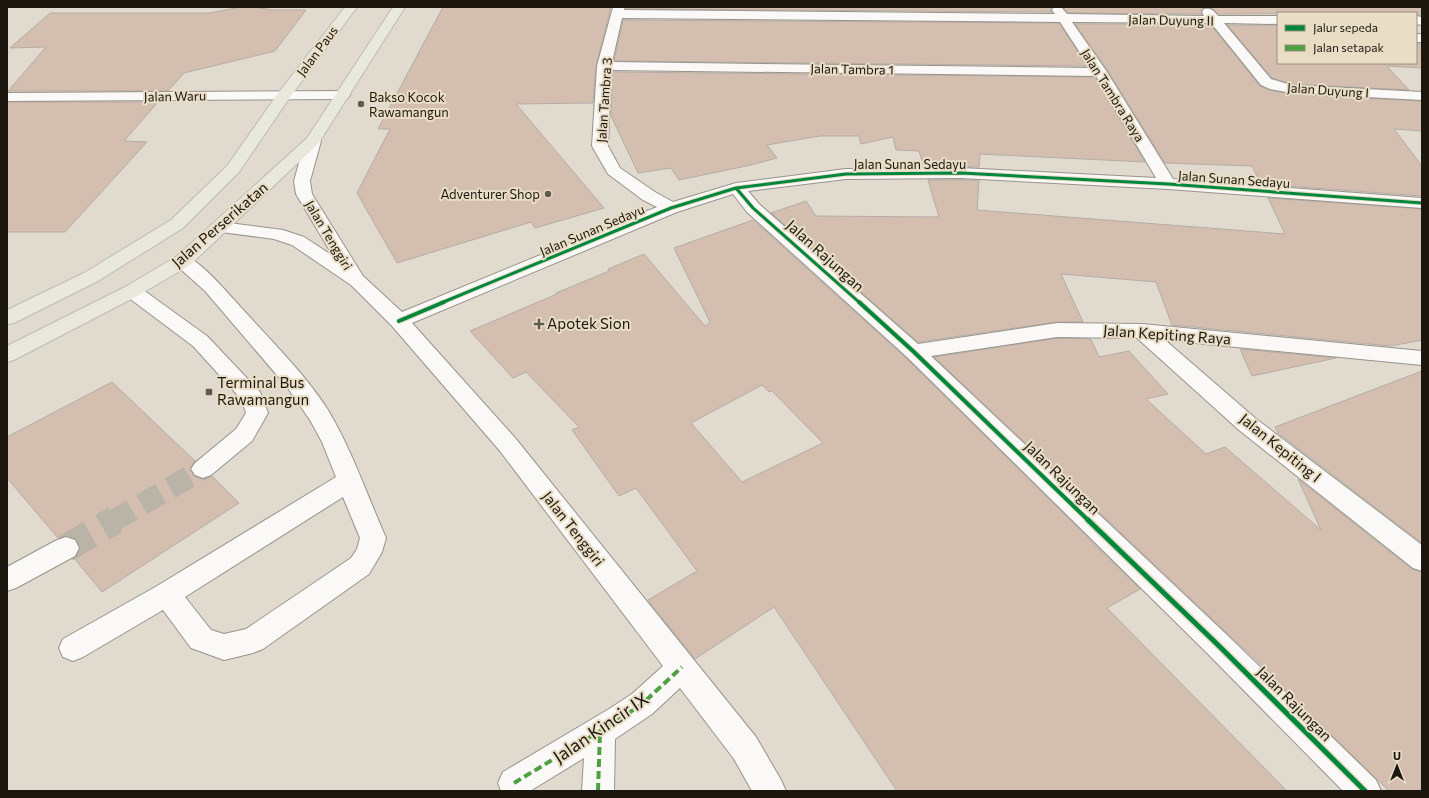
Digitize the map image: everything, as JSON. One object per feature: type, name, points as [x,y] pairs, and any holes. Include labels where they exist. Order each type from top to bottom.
[{"type":"main road","name":"Jalan Paus","points":[[284,95],[351,7]]},
{"type":"main road","points":[[343,95],[399,7]]},
{"type":"main road","name":"Jalan Perserikatan","points":[[7,318],[91,277],[177,224],[234,169],[284,95]]},
{"type":"main road","name":"Jalan Perserikatan","points":[[7,356],[132,291],[183,261],[313,141],[343,95]]},
{"type":"street","name":"Jalan Duyung I","points":[[1203,7],[1266,82],[1275,86],[1291,89],[1422,96]]},
{"type":"street","name":"Jalan Duyung II","points":[[618,10],[1060,13],[1215,20],[1277,20]]},
{"type":"street","name":"Jalan Tambra 3","points":[[618,10],[604,66],[600,146],[614,172],[649,196],[671,208]]},
{"type":"street","name":"Jalan Tambra Raya","points":[[1060,13],[1100,72],[1168,184]]},
{"type":"street","name":"Jalan Tambra 1","points":[[604,66],[1100,72]]},
{"type":"street","name":"Jalan Waru","points":[[7,97],[343,95]]},
{"type":"street","name":"Jalan Tenggiri","points":[[313,141],[302,181],[304,194],[358,282]]},
{"type":"street","name":"Jalan Sunan Sedayu","points":[[399,321],[671,208],[736,188],[846,174],[961,173],[1168,184],[1422,203]]},
{"type":"street","name":"Jalan Rajungan","points":[[736,188],[753,208],[914,352],[1217,644],[1364,791]]},
{"type":"street","name":"Jalan Tenggiri","points":[[221,227],[277,234],[298,241],[358,282],[399,321],[508,445],[745,748],[770,791]]},
{"type":"street","points":[[167,594],[201,639],[224,647],[253,640],[360,566],[369,552],[373,538],[334,442],[319,415],[295,382],[212,288],[183,261]]},
{"type":"street","points":[[132,291],[200,341],[252,397],[257,413],[244,435],[203,469]]},
{"type":"street","name":"Jalan Kepiting Raya","points":[[914,352],[1057,330],[1142,331],[1422,358]]},
{"type":"street","name":"Jalan Kepiting I","points":[[1142,331],[1247,424],[1422,560]]},
{"type":"street","points":[[73,648],[167,594],[281,525],[349,481]]},
{"type":"street","points":[[7,580],[66,548]]},
{"type":"street","name":"Jalan Kincir IX","points":[[514,783],[600,732],[642,704],[682,667]]},
{"type":"street","points":[[598,791],[600,732]]},
{"type":"building","points":[[242,7],[255,7],[272,10],[306,10],[275,51],[184,73],[168,91],[8,91],[46,47],[10,48],[50,13],[209,13]]},
{"type":"building","points":[[443,7],[611,7],[596,66],[593,103],[516,104],[604,208],[535,228],[531,222],[397,263],[357,193],[390,129],[378,129]]},
{"type":"building","points":[[626,7],[1052,7],[1050,10],[1052,12],[626,9]]},
{"type":"building","points":[[1063,7],[1206,7],[1201,11],[1202,14],[1068,13]]},
{"type":"building","points":[[1206,7],[1422,7],[1422,15],[1417,15],[1417,12],[1277,12],[1277,14],[1219,14],[1213,9]]},
{"type":"building","points":[[623,20],[1059,23],[1087,66],[614,61]]},
{"type":"building","points":[[1075,24],[1210,24],[1260,86],[1269,90],[1291,94],[1420,101],[1422,103],[1422,131],[1394,129],[1422,166],[1422,196],[1261,184],[1252,166],[1165,163],[1108,71]]},
{"type":"building","points":[[1227,25],[1277,25],[1277,64],[1417,64],[1417,44],[1422,44],[1422,68],[1387,66],[1409,90],[1291,84],[1272,78]]},
{"type":"building","points":[[612,72],[1095,77],[1145,162],[980,154],[979,167],[924,167],[919,151],[896,150],[893,137],[861,144],[859,136],[820,136],[767,145],[777,158],[679,180],[671,168],[638,173],[611,116]]},
{"type":"building","points":[[7,102],[158,102],[124,141],[147,142],[65,232],[7,232]]},
{"type":"building","points":[[928,180],[979,180],[977,210],[1285,234],[1268,198],[1422,209],[1422,340],[1391,346],[1172,325],[1156,282],[1061,274],[1083,322],[1057,322],[918,342],[771,213],[806,201],[816,216],[939,217]]},
{"type":"building","points":[[753,220],[906,358],[1140,589],[1107,608],[1287,791],[897,791],[774,607],[695,659],[648,600],[697,571],[636,488],[619,496],[572,430],[579,427],[526,372],[513,378],[470,331],[609,271],[608,269],[644,254],[705,326],[710,322],[674,248]],"holes":[[[762,385],[769,392],[772,391],[823,443],[742,482],[691,423]]]},
{"type":"building","points":[[1057,338],[1091,339],[1099,357],[1129,351],[1168,394],[1146,399],[1206,454],[1225,447],[1321,530],[1298,479],[1412,569],[1422,572],[1422,791],[1389,791],[1273,678],[1274,677],[934,357]]},
{"type":"building","points":[[1240,349],[1336,358],[1252,376]]},
{"type":"building","points":[[1422,371],[1422,543],[1278,433],[1275,427]]},
{"type":"building","points":[[112,382],[195,461],[190,468],[194,476],[202,479],[212,476],[239,503],[102,592],[74,558],[80,549],[76,539],[66,536],[58,538],[7,478],[7,437]]},
{"type":"tunnel","points":[[113,521],[203,469]]},
{"type":"tunnel","points":[[66,548],[115,520]]},
{"type":"marked path","points":[[514,783],[620,719],[642,704],[682,667]]},
{"type":"marked path","points":[[598,791],[600,732]]},
{"type":"cycle path","points":[[399,321],[671,208],[736,188],[846,174],[961,173],[1168,184],[1422,203]]},
{"type":"cycle path","points":[[736,188],[753,208],[914,352],[1217,644],[1365,791]]},
{"type":"place","name":"Bakso Kocok Rawamangun","points":[[361,104]]},
{"type":"place","name":"Adventurer Shop","points":[[548,194]]},
{"type":"place","name":"Apotek Sion","points":[[539,324]]},
{"type":"place","name":"Terminal Bus Rawamangun","points":[[209,392]]}]
